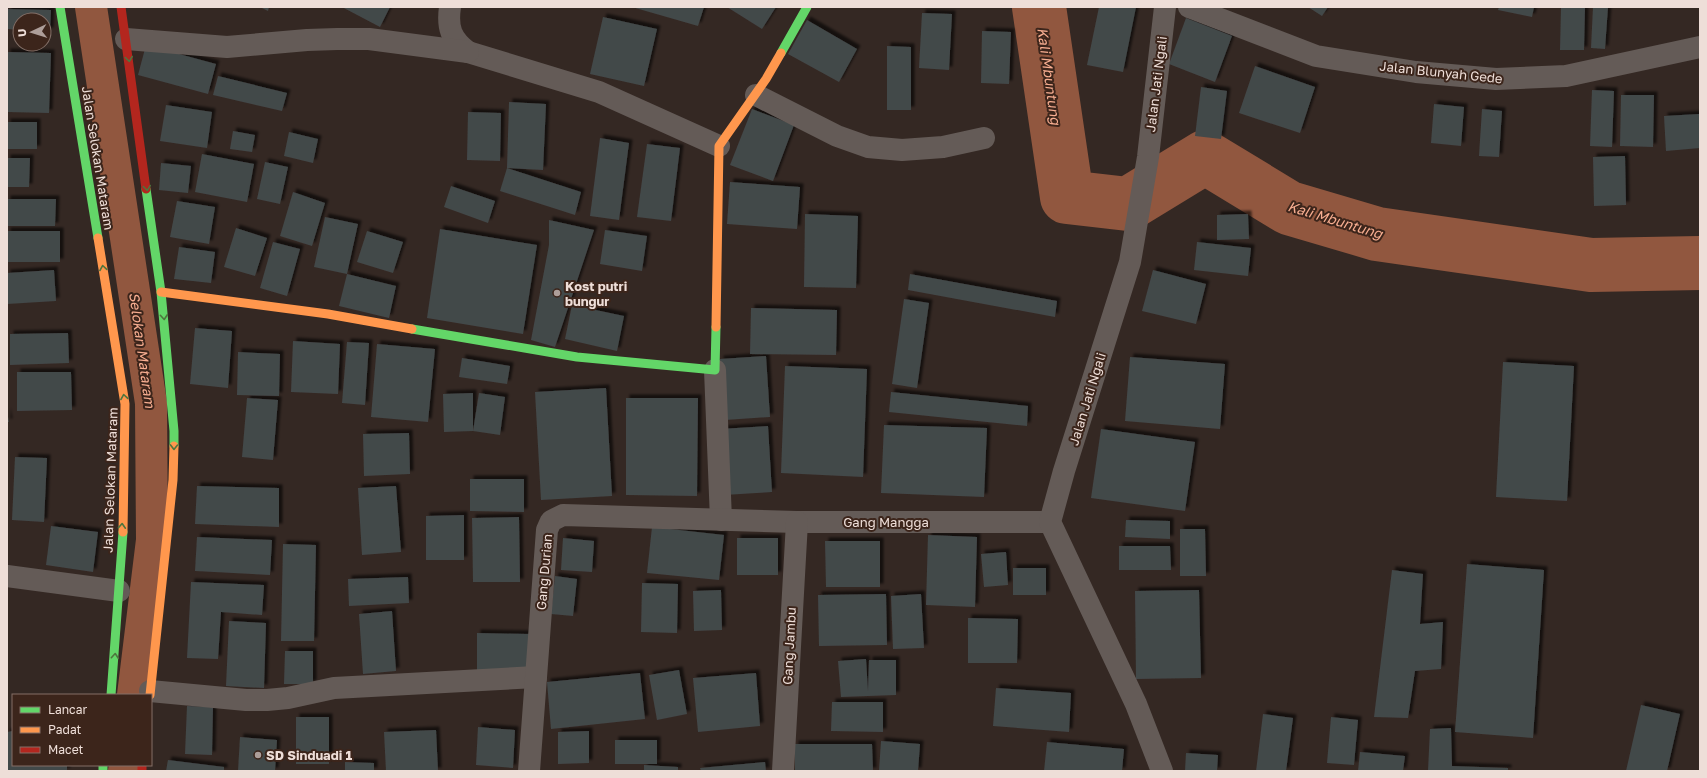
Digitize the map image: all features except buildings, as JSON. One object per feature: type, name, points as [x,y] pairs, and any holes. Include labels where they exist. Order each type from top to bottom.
[{"type":"main road","name":"Jalan Selokan Mataram","points":[[60,7],[125,404],[126,438],[119,591],[111,694]]},
{"type":"main road","points":[[121,7],[161,292],[174,431],[173,480],[150,693]]},
{"type":"main road","points":[[161,292],[328,314],[577,357],[715,370],[719,146],[756,95],[778,60],[807,7]]},
{"type":"street","points":[[450,7],[448,20],[452,36],[458,44],[468,52]]},
{"type":"street","name":"Jalan Jati Ngali","points":[[1050,522],[1130,262],[1148,156],[1165,7]]},
{"type":"street","name":"Jalan Blunyah Gede","points":[[1189,7],[1316,56],[1416,72],[1496,79],[1566,76],[1700,47]]},
{"type":"street","points":[[126,39],[226,47],[337,38],[369,39],[468,52],[599,92],[719,146]]},
{"type":"street","points":[[756,95],[837,136],[868,147],[902,150],[943,148],[984,138]]},
{"type":"street","points":[[715,370],[721,520]]},
{"type":"street","name":"Gang Durian","points":[[529,771],[547,530],[552,521],[563,515],[721,520]]},
{"type":"street","name":"Gang Mangga","points":[[721,520],[796,522],[1050,522]]},
{"type":"street","name":"Gang Jambu","points":[[783,771],[796,522]]},
{"type":"street","points":[[1050,522],[1136,704],[1162,771]]},
{"type":"street","points":[[7,576],[119,591]]},
{"type":"street","points":[[150,693],[246,700],[267,700],[288,698],[334,688],[536,678]]},
{"type":"waterway","name":"Selokan Mataram","points":[[91,7],[151,403],[152,540],[133,694]]},
{"type":"waterway","name":"Kali Mbuntung","points":[[1039,7],[1067,197],[1128,204],[1205,157],[1289,208],[1377,234],[1591,265],[1700,263]]},
{"type":"waterway","name":"Selokan Mataram","points":[[124,771],[125,766]]},
{"type":"traffic: fast","points":[[60,7],[98,238]]},
{"type":"traffic: fast","points":[[781,53],[807,7]]},
{"type":"traffic: fast","points":[[146,189],[161,292],[174,431],[174,446]]},
{"type":"traffic: fast","points":[[412,329],[577,357],[715,370],[716,327]]},
{"type":"traffic: fast","points":[[111,694],[123,532]]},
{"type":"traffic: fast","points":[[103,766],[103,771]]},
{"type":"traffic: slow","points":[[716,327],[719,146],[766,79],[781,53]]},
{"type":"traffic: slow","points":[[98,238],[125,404],[123,532]]},
{"type":"traffic: slow","points":[[161,292],[328,314],[412,329]]},
{"type":"traffic: slow","points":[[150,694],[173,480],[174,446]]},
{"type":"traffic: jam","points":[[121,7],[146,189]]},
{"type":"traffic: jam","points":[[142,766],[142,771]]},
{"type":"place","name":"Kost putri bungur","points":[[557,293]]},
{"type":"place","name":"SD Sinduadi 1","points":[[258,755]]}]
